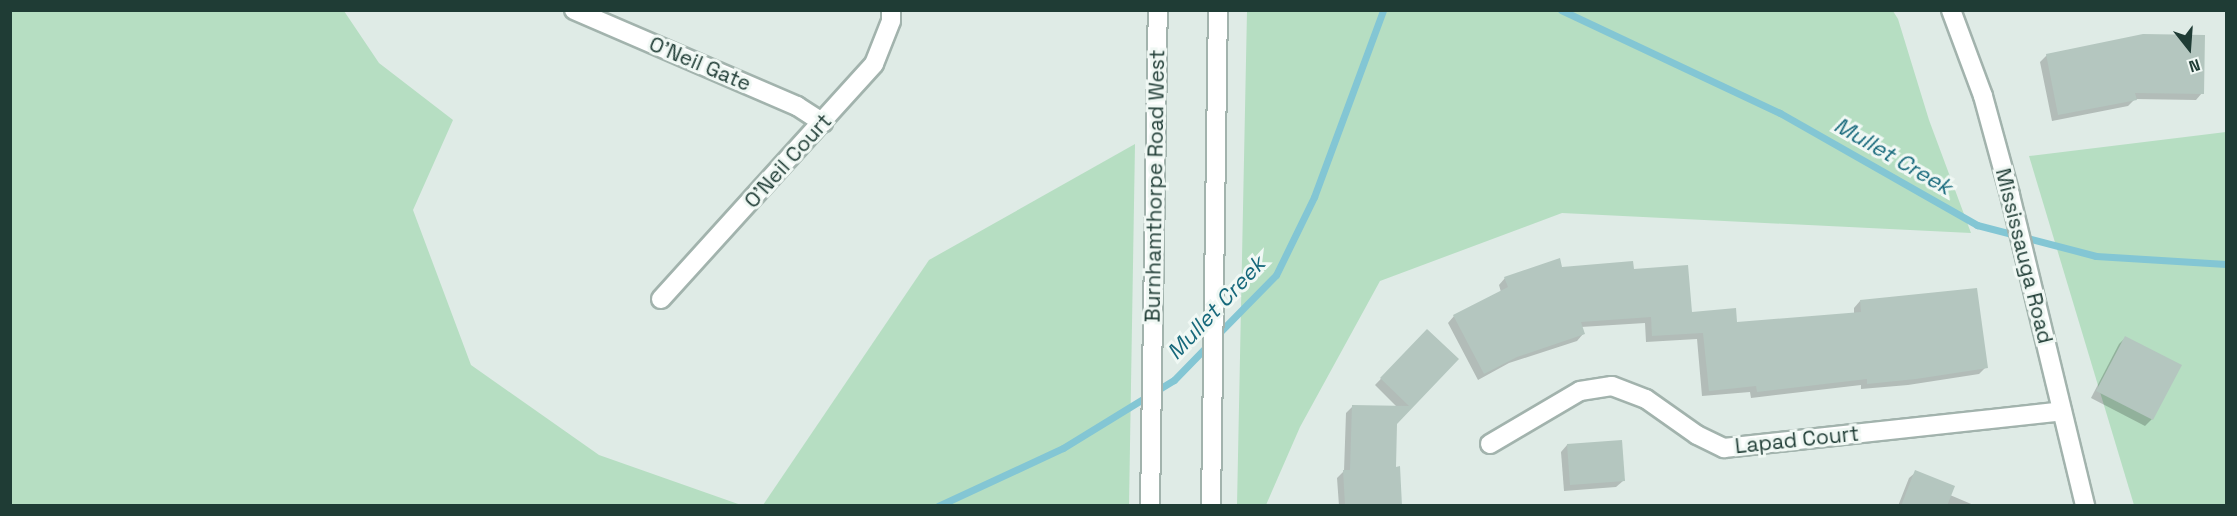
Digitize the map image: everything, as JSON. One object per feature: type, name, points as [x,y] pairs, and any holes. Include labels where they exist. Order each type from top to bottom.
[{"type":"main road","name":"O'Neil Gate","points":[[574,10],[797,106],[823,123]]},
{"type":"main road","name":"O'Neil Court","points":[[661,299],[823,123],[874,64],[891,21],[891,10]]},
{"type":"main road","name":"Burnhamthorpe Road West","points":[[1150,506],[1158,10]]},
{"type":"main road","points":[[1211,506],[1218,10]]},
{"type":"main road","name":"Mississauga Road","points":[[1951,10],[1983,96],[2010,195],[2085,506]]},
{"type":"main road","name":"Lapad Court","points":[[1490,444],[1580,391],[1612,386],[1646,399],[1697,435],[1724,448],[2062,411]]},
{"type":"green space","points":[[10,11],[344,11],[379,63],[453,120],[413,210],[471,365],[599,455],[741,505],[11,505]]},
{"type":"green space","points":[[1247,11],[1893,11],[1898,19],[1929,120],[1971,233],[1562,213],[1380,281],[1300,427],[1266,505],[1237,505]]},
{"type":"green space","points":[[2226,132],[2226,505],[2134,505],[2029,156]]},
{"type":"green space","points":[[1135,144],[1129,505],[763,505],[929,260]]},
{"type":"building","points":[[2143,34],[2205,35],[2204,94],[2135,93],[2137,100],[2058,115],[2046,54]]},
{"type":"building","points":[[1560,258],[1562,267],[1633,261],[1634,269],[1688,265],[1692,312],[1736,308],[1737,322],[1861,312],[1860,300],[1977,288],[1988,368],[1867,384],[1867,379],[1757,392],[1756,386],[1709,391],[1703,333],[1652,336],[1651,317],[1581,322],[1585,334],[1517,357],[1484,374],[1453,315],[1508,287],[1504,277]]},
{"type":"building","points":[[1427,329],[1459,359],[1397,424],[1396,467],[1400,466],[1402,506],[1345,506],[1343,470],[1350,470],[1352,405],[1409,406],[1380,378]]},
{"type":"building","points":[[2125,336],[2182,365],[2153,420],[2096,391]]},
{"type":"building","points":[[1622,440],[1625,481],[1570,485],[1567,444]]},
{"type":"building","points":[[1915,470],[1955,486],[1947,506],[1901,506]]},
{"type":"waterway","name":"Mullet Creek","points":[[1217,335],[1276,275],[1314,197],[1383,10]]},
{"type":"waterway","name":"Mullet Creek","points":[[1561,10],[1780,113],[1977,225],[2096,256],[2226,264]]},
{"type":"waterway","name":"Mullet Creek","points":[[938,506],[1063,448],[1174,380],[1210,343]]}]
